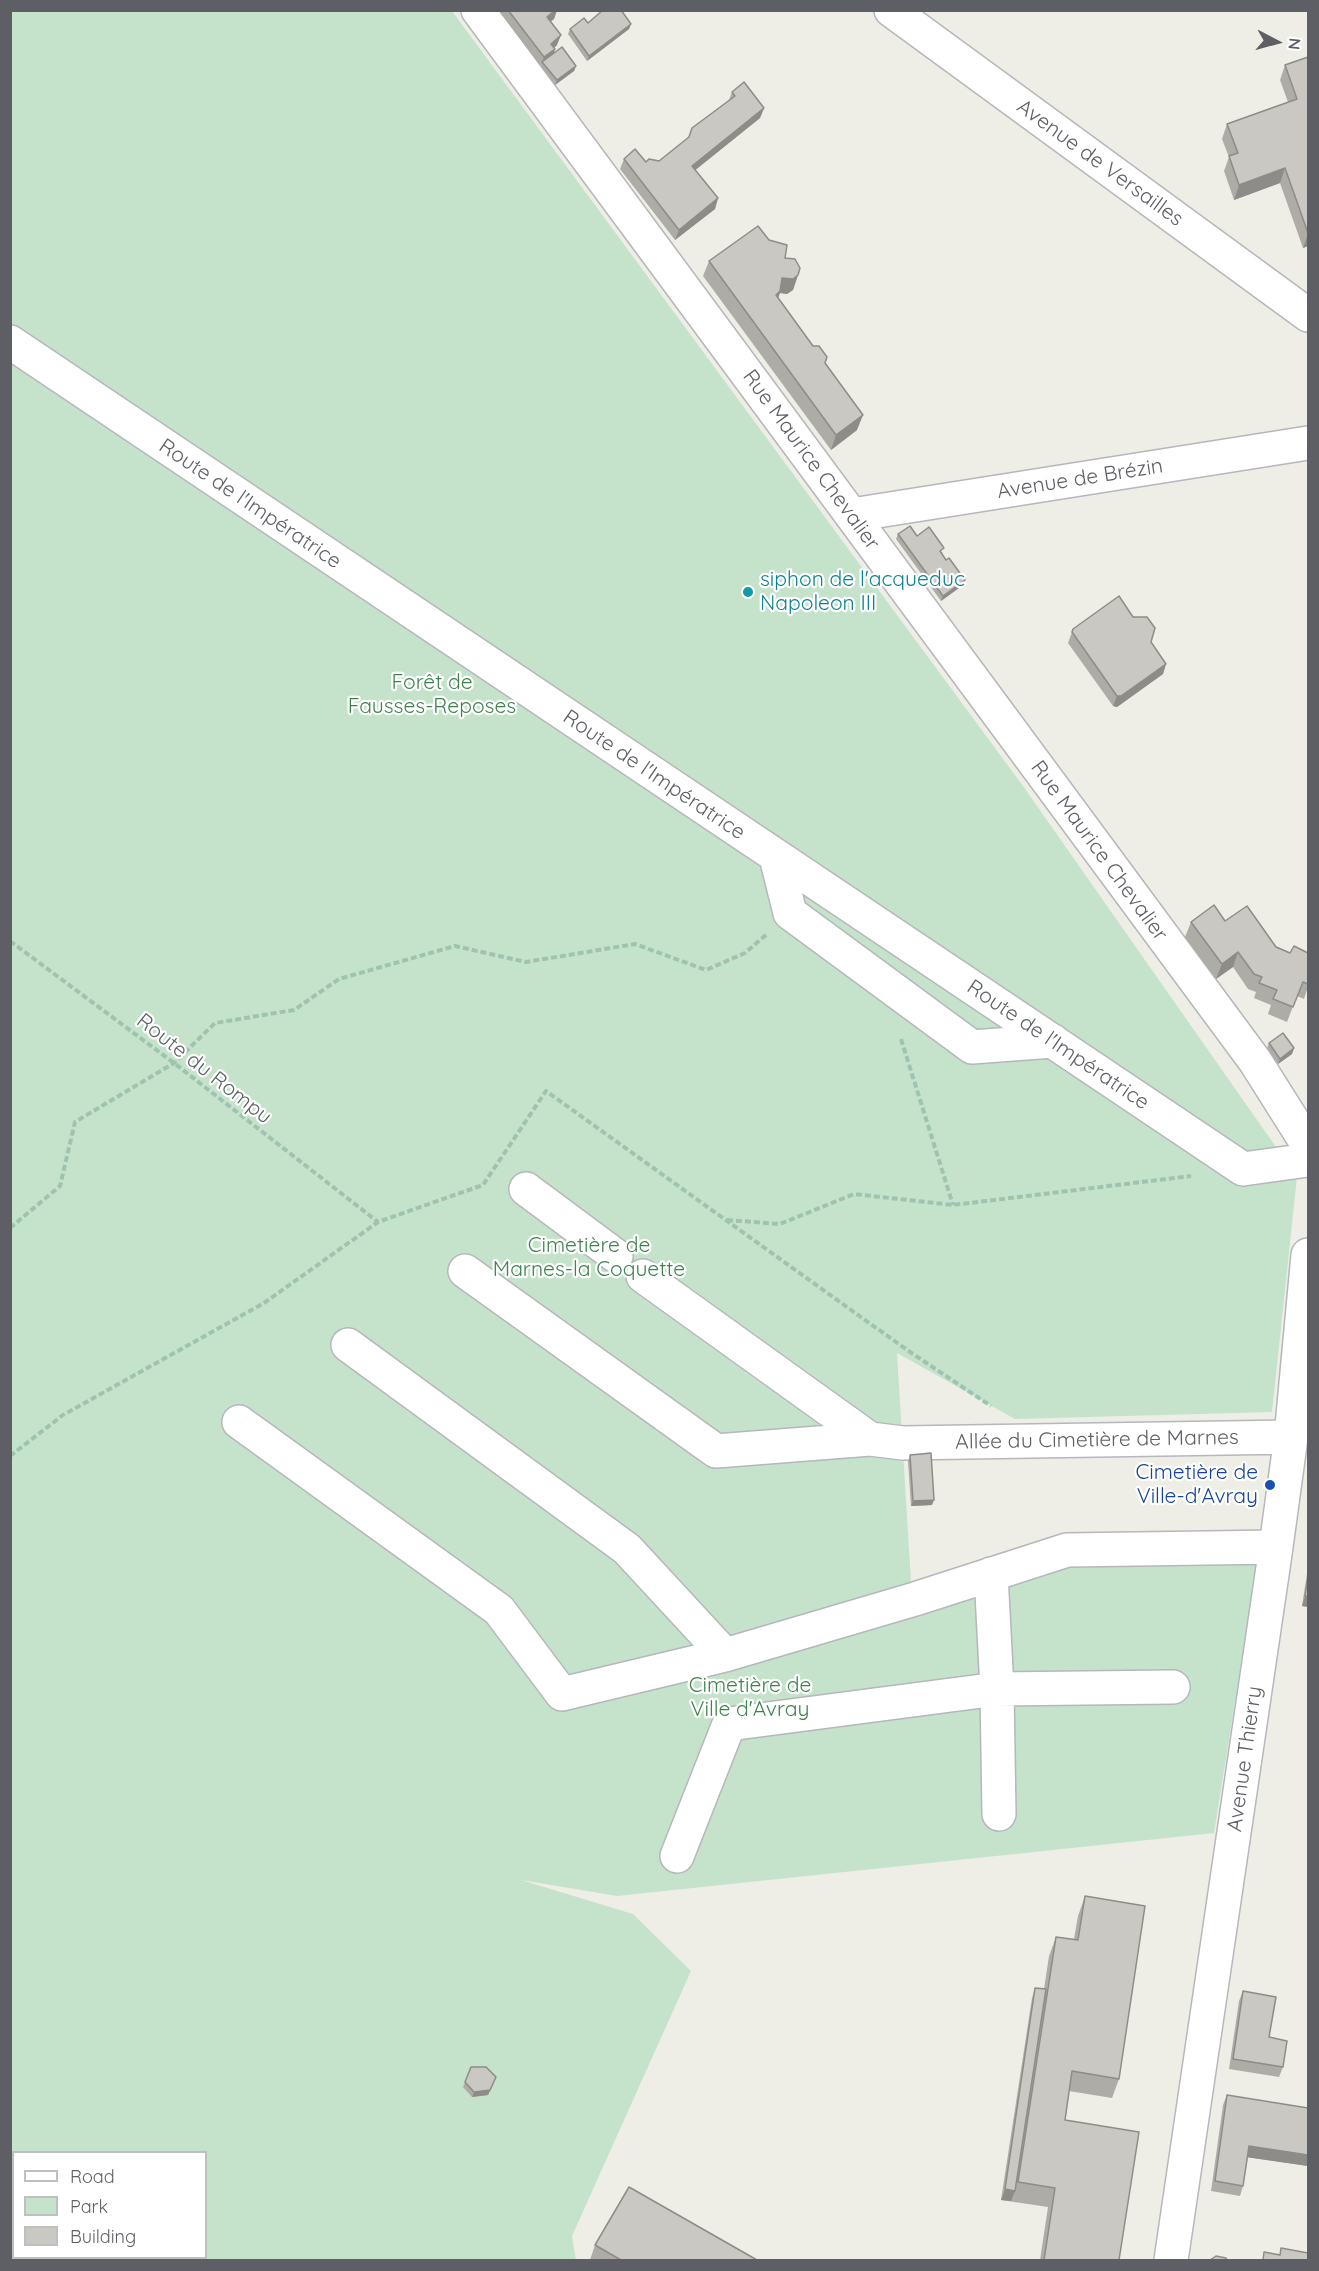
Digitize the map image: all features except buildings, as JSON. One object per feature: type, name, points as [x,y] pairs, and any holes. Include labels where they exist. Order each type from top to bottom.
[{"type":"street","name":"Rue Maurice Chevalier","points":[[478,10],[1254,1060],[1308,1145]]},
{"type":"street","name":"Avenue de Versailles","points":[[891,10],[1308,315]]},
{"type":"street","name":"Route de l'Impératrice","points":[[10,342],[1242,1169]]},
{"type":"street","name":"Avenue de Brézin","points":[[852,515],[1308,443]]},
{"type":"street","points":[[776,857],[790,913],[972,1047],[1053,1041]]},
{"type":"street","points":[[1242,1169],[1308,1160]]},
{"type":"street","points":[[526,1189],[616,1256],[612,1268],[615,1276],[622,1282],[631,1284],[643,1276],[870,1439]]},
{"type":"street","name":"Avenue Thierry","points":[[1171,2260],[1291,1437],[1308,1255]]},
{"type":"street","name":"Allée du Cimetière de Marnes","points":[[465,1271],[716,1451],[870,1439],[903,1443],[1291,1437]]},
{"type":"street","points":[[348,1346],[627,1549],[725,1655]]},
{"type":"street","points":[[239,1422],[499,1610],[562,1694],[725,1655],[915,1599],[1067,1550],[1276,1547]]},
{"type":"street","points":[[991,1574],[997,1689],[999,1821]]},
{"type":"street","points":[[674,1860],[729,1724],[997,1689],[1183,1682]]},
{"type":"path","points":[[10,1228],[60,1186],[75,1122],[174,1063],[215,1023],[294,1010],[339,979],[455,946],[526,962],[635,944],[706,970],[745,953],[790,913]]},
{"type":"path","name":"Route du Rompu","points":[[10,941],[174,1063],[378,1222]]},
{"type":"path","points":[[899,994],[897,1026],[953,1205]]},
{"type":"path","points":[[10,1456],[63,1415],[264,1303],[378,1222],[483,1185],[546,1091],[907,1350],[996,1410],[1020,1442]]},
{"type":"path","points":[[726,1220],[780,1224],[854,1194],[953,1205],[1242,1169]]},
{"type":"green space","name":"Forêt de Fausses-Reposes","points":[[11,11],[452,11],[1023,786],[1297,1177],[1272,1412],[1015,1419],[897,1353],[913,1615],[1069,1560],[1258,1559],[1214,1833],[617,1896],[521,1880],[633,1914],[691,1971],[572,2236],[576,2260],[11,2260]]},
{"type":"place","name":"siphon de l'acqueduc Napoleon III","points":[[748,592]]},
{"type":"place","name":"Cimetière de Ville-d'Avray","points":[[1270,1485]]},
{"type":"park label","name":"Cimetière de Marnes-la Coquette","points":[[589,1258]]},
{"type":"park label","name":"Cimetière de Ville d'Avray","points":[[750,1698]]}]
